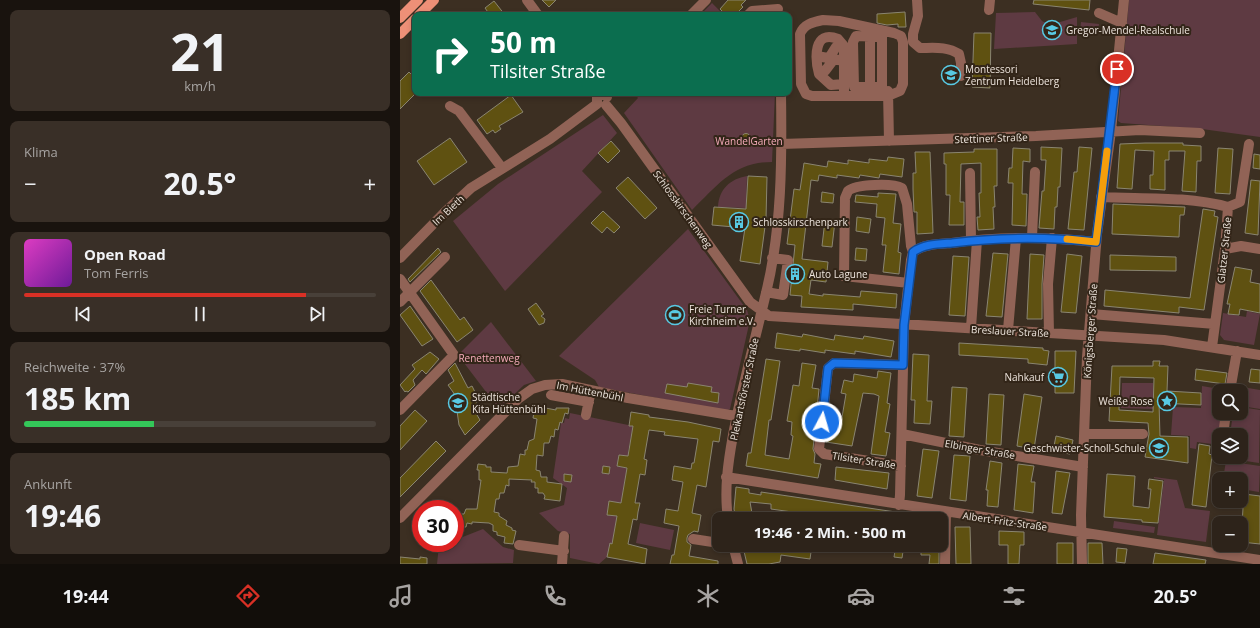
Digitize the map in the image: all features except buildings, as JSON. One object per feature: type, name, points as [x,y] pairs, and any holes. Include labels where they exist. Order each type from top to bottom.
[{"type":"main road","points":[[400,18],[418,0]]},
{"type":"main road","points":[[422,12],[434,0]]},
{"type":"main road","points":[[400,34],[412,22]]},
{"type":"street","points":[[527,0],[536,12]]},
{"type":"street","points":[[694,12],[706,0]]},
{"type":"street","points":[[917,0],[918,16],[914,27],[913,42],[920,48],[945,48],[953,50],[959,54],[961,76]]},
{"type":"street","name":"Königsberger Straße","points":[[1082,564],[1084,434],[1089,335],[1096,242],[1111,131],[1124,0]]},
{"type":"street","points":[[750,12],[752,10],[778,8]]},
{"type":"street","points":[[1099,13],[1122,23]]},
{"type":"street","points":[[894,34],[903,42],[903,86],[898,93],[888,96],[809,96],[802,88],[799,38],[803,28],[814,22],[833,20],[894,34],[910,31],[914,27]]},
{"type":"street","points":[[889,141],[888,96],[894,34]]},
{"type":"street","points":[[870,36],[870,88]]},
{"type":"street","points":[[825,71],[836,59],[843,44],[838,39],[832,37],[824,38],[819,43],[817,56],[819,74],[837,85]]},
{"type":"street","points":[[854,37],[882,37],[883,53],[882,87],[854,87],[854,37]]},
{"type":"street","points":[[836,47],[837,85],[842,96]]},
{"type":"street","points":[[853,53],[883,53]]},
{"type":"street","points":[[817,56],[836,59]]},
{"type":"street","points":[[853,79],[870,68]]},
{"type":"street","points":[[828,96],[837,85]]},
{"type":"street","name":"Pleikartsförster Straße","points":[[728,512],[726,480],[736,416],[766,292],[772,258],[779,202],[781,96]]},
{"type":"street","name":"Im Bieth","points":[[400,258],[471,188],[550,139],[603,98]]},
{"type":"street","name":"Schlosskirschenweg","points":[[603,98],[750,302],[761,311]]},
{"type":"street","points":[[450,106],[459,111],[502,168]]},
{"type":"street","name":"Stettiner Straße","points":[[781,144],[1044,136],[1111,131],[1167,130],[1200,133]]},
{"type":"street","points":[[1228,207],[1240,202],[1249,144]]},
{"type":"street","points":[[1032,237],[1035,172]]},
{"type":"street","points":[[970,173],[974,240],[971,328]]},
{"type":"street","points":[[898,505],[901,466],[904,325],[913,252],[911,246],[907,204],[902,188],[896,185],[856,187],[848,191],[846,198],[844,276],[909,283]]},
{"type":"street","name":"Glatzer Straße","points":[[1102,197],[1171,199],[1213,203],[1228,207],[1225,249],[1212,347]]},
{"type":"street","points":[[913,252],[928,246],[974,240],[1032,237],[1096,242]]},
{"type":"street","points":[[1008,330],[1016,238]]},
{"type":"street","points":[[1049,333],[1048,284],[1052,238]]},
{"type":"street","points":[[1225,249],[1241,246],[1260,249]]},
{"type":"street","points":[[400,302],[445,257]]},
{"type":"street","points":[[766,292],[783,295],[788,260],[772,258]]},
{"type":"street","points":[[400,279],[454,356],[400,410]]},
{"type":"street","name":"Breslauer Straße","points":[[761,311],[776,318],[1164,340],[1260,355]]},
{"type":"street","points":[[1091,314],[1215,324]]},
{"type":"street","points":[[1231,384],[1237,351]]},
{"type":"street","name":"Tilsiter Straße","points":[[901,466],[824,454],[819,449],[828,368],[834,363],[903,365]]},
{"type":"street","name":"Im Hüttenbühl","points":[[400,518],[506,410],[526,392],[545,385],[553,384],[736,416]]},
{"type":"street","points":[[586,415],[591,391]]},
{"type":"street","points":[[551,395],[589,402]]},
{"type":"street","name":"Elbinger Straße","points":[[902,434],[980,450],[1083,467]]},
{"type":"street","points":[[1084,434],[1143,434]]},
{"type":"street","points":[[721,512],[720,493],[726,480]]},
{"type":"street","name":"Albert-Fritz-Straße","points":[[726,480],[946,512]]},
{"type":"street","name":"Albert-Fritz-Straße","points":[[948,512],[1260,560]]},
{"type":"street","points":[[562,564],[564,536]]},
{"type":"street","points":[[693,539],[712,542]]},
{"type":"street","points":[[519,545],[564,551]]},
{"type":"street","points":[[735,552],[738,564]]},
{"type":"street","points":[[945,552],[945,564]]},
{"type":"green space","points":[[1129,0],[1260,0],[1260,137],[1202,129],[1121,123],[1118,121]]},
{"type":"green space","points":[[712,3],[721,12],[703,12]]},
{"type":"green space","points":[[1035,12],[1042,21],[1050,25],[1077,17],[1077,44],[994,49],[996,13]]},
{"type":"green space","points":[[1081,22],[1099,24],[1098,35],[1080,33]]},
{"type":"green space","name":"WandelGarten","points":[[636,96],[775,96],[772,162],[747,166],[737,171],[719,184],[692,210],[624,113],[638,98]]},
{"type":"green space","points":[[603,115],[617,133],[582,171],[602,192],[505,291],[453,221],[498,184]]},
{"type":"green space","points":[[747,176],[746,208],[718,207],[721,195],[726,186],[741,177]]},
{"type":"green space","name":"Freie Turner Kirchheim e.V.","points":[[688,229],[747,310],[750,320],[730,409],[726,411],[599,387],[595,380],[559,356]]},
{"type":"green space","points":[[1247,311],[1260,314],[1254,345],[1224,340],[1220,335],[1223,313],[1246,317]]},
{"type":"green space","name":"Renettenweg","points":[[491,322],[536,381],[524,385],[499,409],[458,355]]},
{"type":"green space","points":[[1122,383],[1153,383],[1153,409],[1121,408]]},
{"type":"green space","points":[[1202,386],[1212,388],[1212,420],[1225,420],[1222,428],[1212,428],[1212,444],[1197,442],[1196,449],[1190,448],[1190,436],[1171,435],[1173,407],[1201,408]]},
{"type":"green space","points":[[1248,388],[1260,390],[1260,409],[1248,407]]},
{"type":"green space","points":[[1248,408],[1260,410],[1259,463],[1248,461],[1248,428],[1231,428],[1232,420],[1248,420]]},
{"type":"green space","points":[[570,413],[633,426],[628,452],[631,452],[630,457],[619,455],[617,466],[627,468],[621,503],[609,501],[607,515],[617,516],[612,544],[610,544],[607,557],[599,564],[570,558],[570,534],[558,531],[539,513],[564,505],[567,488],[553,478],[561,423],[564,423],[565,418],[569,419]]},
{"type":"green space","points":[[1226,464],[1246,464],[1260,466],[1259,492],[1248,490],[1248,472],[1224,472]]},
{"type":"green space","points":[[1154,477],[1177,480],[1185,508],[1210,511],[1206,542],[1157,535],[1164,480]]},
{"type":"green space","points":[[1114,521],[1155,527],[1154,533],[1113,528]]},
{"type":"green space","points":[[640,523],[674,530],[670,550],[636,543]]},
{"type":"green space","points":[[483,529],[503,547],[514,550],[513,563],[437,564],[438,552],[464,552],[464,536]]},
{"type":"slow traffic","points":[[1067,239],[1096,242],[1107,151]]},
{"type":"place","name":"Gregor-Mendel-Realschule","points":[[1052,30]]},
{"type":"place","name":"Montessori Zentrum Heidelberg","points":[[951,75]]},
{"type":"place","name":"Schlosskirschenpark","points":[[739,222]]},
{"type":"place","name":"Auto Lagune","points":[[795,274]]},
{"type":"place","name":"Freie Turner Kirchheim e.V.","points":[[675,315]]},
{"type":"place","name":"Nahkauf","points":[[1058,377]]},
{"type":"place","name":"Weiße Rose","points":[[1167,401]]},
{"type":"place","name":"Städtische Kita Hüttenbühl","points":[[458,403]]},
{"type":"place","name":"Geschwister-Scholl-Schule","points":[[1159,448]]},
{"type":"route","points":[[822,422],[828,368],[834,363],[903,365],[904,325],[911,260],[913,252],[919,248],[977,240],[1032,237],[1096,242],[1102,186],[1111,131],[1117,69]]}]
